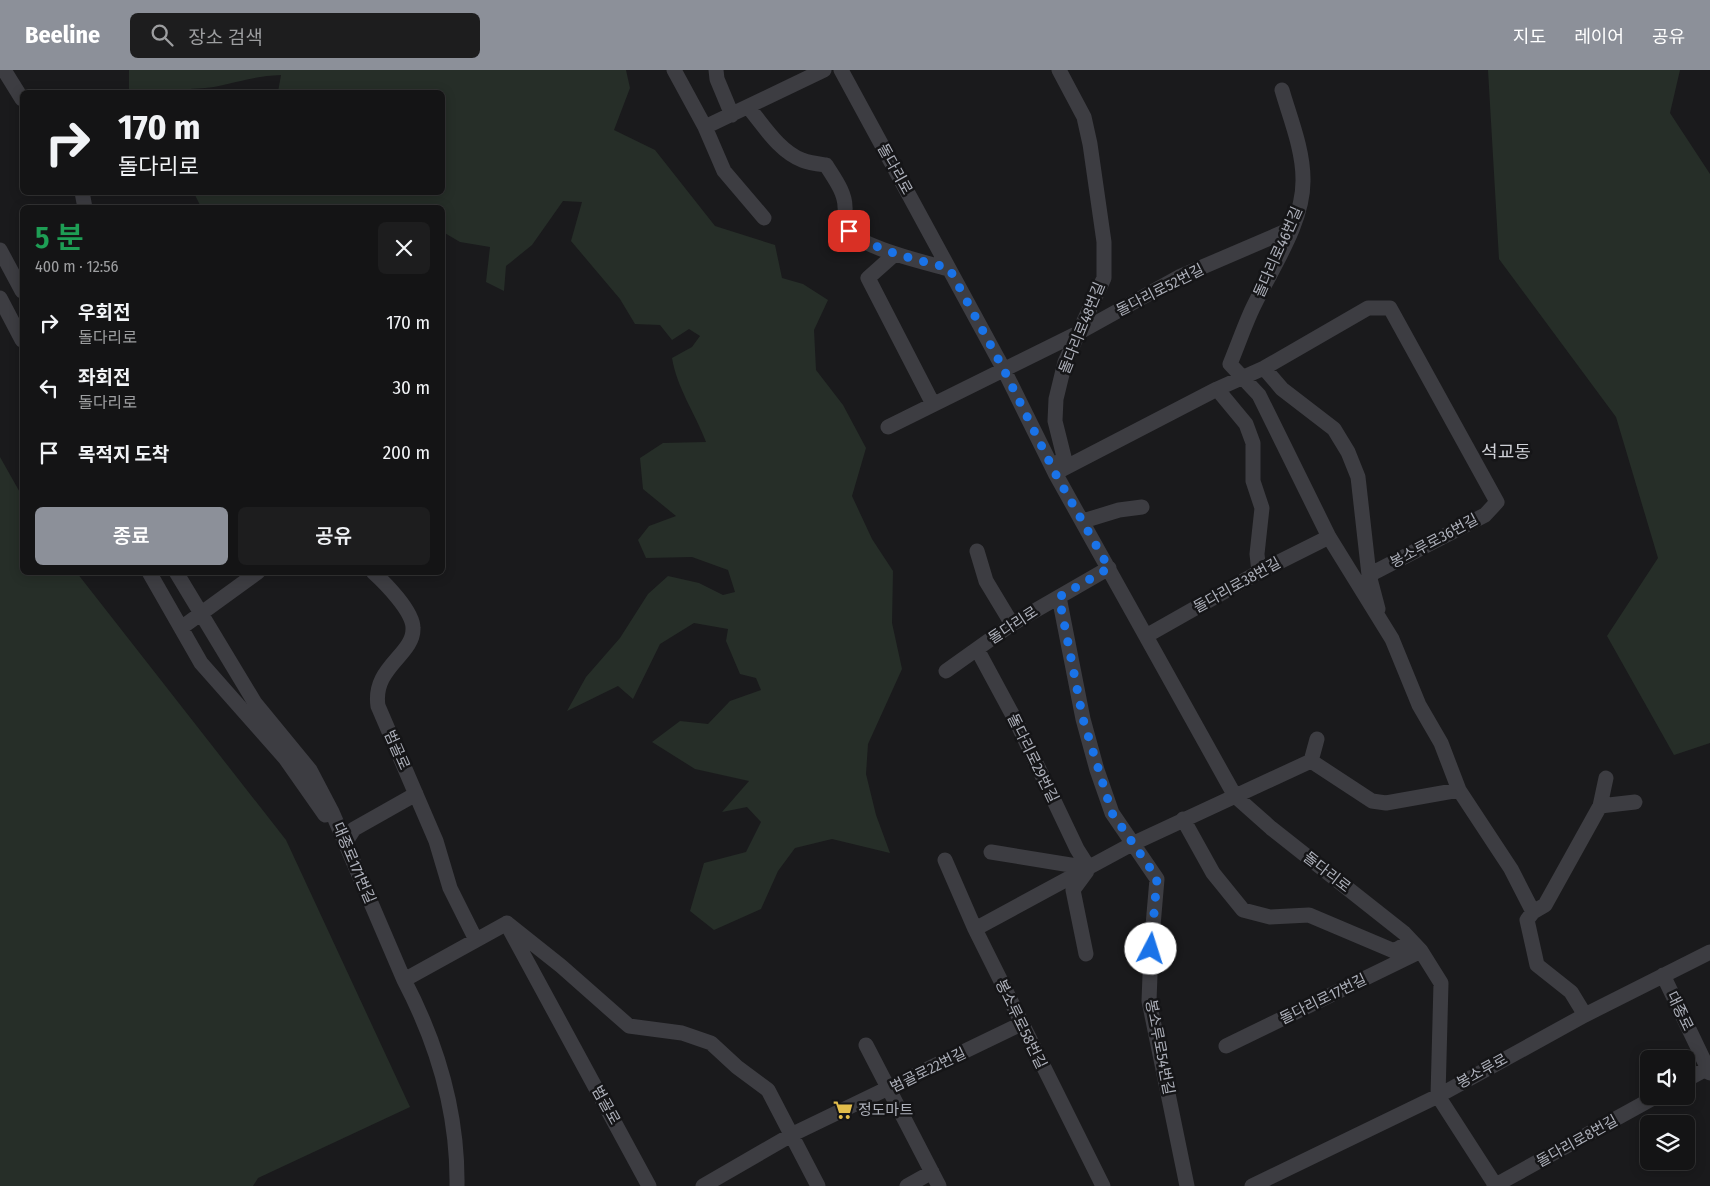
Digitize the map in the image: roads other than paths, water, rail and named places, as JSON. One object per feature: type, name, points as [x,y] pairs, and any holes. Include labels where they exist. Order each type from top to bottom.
[{"type":"street","points":[[4,70],[20,96]]},
{"type":"street","points":[[674,70],[705,127],[724,171],[764,218]]},
{"type":"street","points":[[716,70],[717,79],[732,115]]},
{"type":"street","points":[[705,127],[749,108],[824,70]]},
{"type":"street","name":"돌다리로","points":[[841,70],[1003,368],[1054,470],[1235,796],[1270,828],[1369,905],[1416,946],[1440,983],[1438,1096]]},
{"type":"street","name":"돌다리로48번길","points":[[1054,470],[1064,457],[1055,420],[1056,399],[1065,362],[1104,278],[1104,242],[1090,144],[1084,118],[1059,70]]},
{"type":"street","name":"돌다리로46번길","points":[[1243,378],[1230,364],[1250,314],[1291,229],[1300,205],[1303,179],[1297,142],[1282,90]]},
{"type":"street","points":[[749,108],[775,140],[786,150],[802,160],[826,166],[844,195],[844,223],[849,231],[860,239],[895,254],[949,268]]},
{"type":"street","name":"돌다리로52번길","points":[[1003,368],[1078,333],[1179,277],[1291,229]]},
{"type":"street","points":[[0,250],[20,287]]},
{"type":"street","points":[[895,254],[868,278],[933,404]]},
{"type":"street","points":[[0,298],[20,336]]},
{"type":"street","name":"봉소루로36번길","points":[[1368,308],[1390,308],[1497,502],[1485,515],[1370,575],[1358,477],[1348,452],[1334,429],[1290,396],[1264,368],[1368,308]]},
{"type":"street","points":[[888,427],[1003,368]]},
{"type":"street","points":[[1054,470],[1217,389],[1264,368]]},
{"type":"street","points":[[1243,378],[1259,395],[1330,537],[1392,639],[1419,705],[1441,743],[1459,790],[1511,869],[1534,912]]},
{"type":"street","points":[[1217,389],[1246,424],[1253,443],[1253,481],[1262,508],[1257,554],[1259,572]]},
{"type":"street","points":[[1083,521],[1119,510],[1142,507]]},
{"type":"street","name":"돌다리로38번길","points":[[1146,636],[1259,572],[1330,537]]},
{"type":"street","points":[[977,552],[986,581],[1012,624]]},
{"type":"street","name":"돌다리로","points":[[946,670],[1012,624],[1109,568]]},
{"type":"street","points":[[151,575],[201,663],[285,758],[344,843],[354,829],[416,794]]},
{"type":"street","name":"대종로171번길","points":[[178,575],[256,703],[310,770],[344,843],[404,980],[418,1007],[440,1069],[454,1124],[457,1186]]},
{"type":"street","points":[[181,628],[254,575]]},
{"type":"street","name":"범골로","points":[[376,575],[404,607],[413,628],[410,639],[380,681],[376,693],[378,706],[436,840],[450,888],[476,940]]},
{"type":"street","points":[[1370,575],[1377,599],[1379,615]]},
{"type":"street","name":"봉소루로54번길","points":[[1059,597],[1083,719],[1097,770],[1112,813],[1157,878],[1149,1001],[1187,1186]]},
{"type":"street","name":"돌다리로29번길","points":[[977,648],[1018,725],[1077,849],[1089,868]]},
{"type":"street","points":[[975,929],[1132,844],[1310,761],[1317,738]]},
{"type":"street","points":[[1310,761],[1372,802],[1386,804],[1459,790]]},
{"type":"street","points":[[1586,1015],[1571,992],[1538,965],[1527,920],[1534,912],[1546,905],[1600,806],[1606,778]]},
{"type":"street","points":[[1600,806],[1636,802]]},
{"type":"street","points":[[1183,819],[1213,873],[1243,910],[1270,917],[1309,915],[1394,951],[1416,946]]},
{"type":"street","points":[[991,852],[1089,868]]},
{"type":"street","name":"봉소루로58번길","points":[[945,860],[975,929],[1021,1024],[1103,1186]]},
{"type":"street","points":[[1086,954],[1073,890],[1089,868]]},
{"type":"street","points":[[404,980],[507,923],[561,966],[629,1026],[682,1033],[711,1044],[737,1067],[768,1090],[793,1134],[818,1186]]},
{"type":"street","name":"범골로","points":[[507,923],[650,1186]]},
{"type":"street","name":"돌다리로17번길","points":[[1226,1046],[1416,946]]},
{"type":"street","name":"봉소루로","points":[[1252,1186],[1438,1096],[1586,1015],[1710,952]]},
{"type":"street","name":"대종로","points":[[1663,975],[1709,1070]]},
{"type":"street","name":"범골로22번길","points":[[703,1186],[793,1134],[889,1090],[1021,1024]]},
{"type":"street","points":[[866,1045],[935,1179],[907,1186]]},
{"type":"street","points":[[1695,1076],[1709,1070]]},
{"type":"street","points":[[1438,1096],[1495,1186]]},
{"type":"street","name":"돌다리로8번길","points":[[1495,1186],[1642,1105]]},
{"type":"place","name":"정도마트","points":[[843,1110]]},
{"type":"district","name":"석교동","points":[[1506,452]]}]
